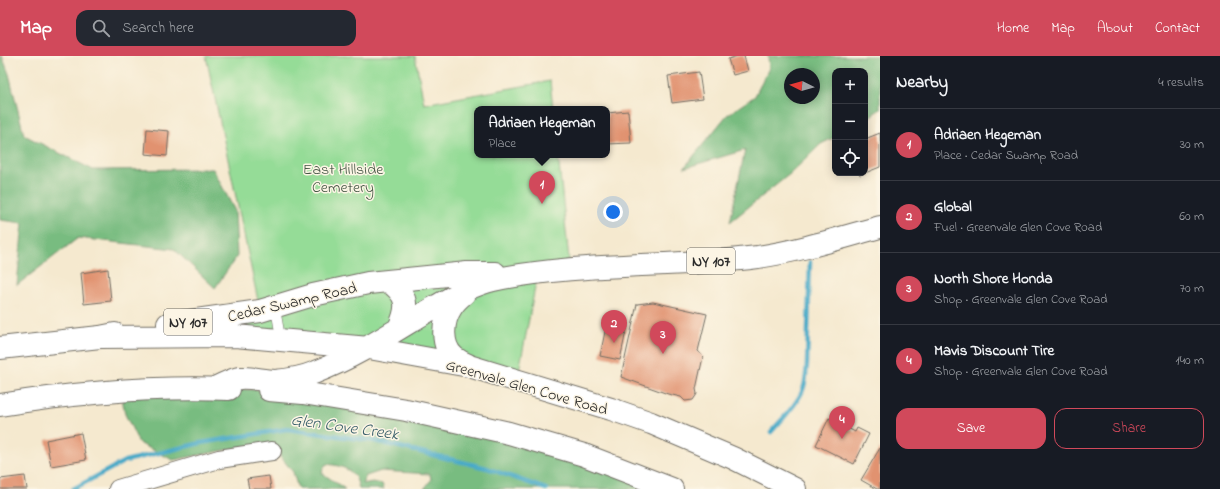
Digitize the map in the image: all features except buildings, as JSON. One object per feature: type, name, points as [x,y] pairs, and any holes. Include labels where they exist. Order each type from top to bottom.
[{"type":"main road","name":"Cedar Swamp Road","points":[[369,348],[399,328],[471,288],[492,280],[538,272],[587,267],[758,257],[791,251],[880,227]]},
{"type":"main road","name":"Cedar Swamp Road","points":[[0,348],[100,337],[163,325],[260,311],[368,283],[467,273],[538,272]]},
{"type":"main road","points":[[388,281],[398,288],[404,300],[405,311],[399,328]]},
{"type":"main road","points":[[469,366],[454,357],[447,348],[445,330],[446,319],[451,308],[458,299],[471,288]]},
{"type":"main road","name":"Greenvale Glen Cove Road","points":[[100,337],[235,336],[369,348],[469,366],[612,409],[651,423],[733,458],[795,489]]},
{"type":"main road","name":"NY 107","points":[[0,405],[43,398],[117,390],[214,388],[239,378],[275,381],[300,377],[316,372],[369,348]]},
{"type":"main road","points":[[214,388],[303,393],[406,410],[509,433],[584,455],[672,489]]},
{"type":"street","points":[[118,489],[219,459],[272,451]]},
{"type":"lane","points":[[275,306],[281,340]]},
{"type":"green space","points":[[0,56],[2,56],[9,74],[24,135],[93,170],[213,169],[235,211],[237,256],[215,288],[174,249],[78,238],[17,285],[23,223],[0,220]]},
{"type":"green space","name":"East Hillside Cemetery","points":[[206,56],[415,56],[424,104],[550,81],[553,106],[474,106],[474,158],[558,158],[570,269],[538,272],[517,381],[234,334],[218,322],[260,310]]},
{"type":"green space","points":[[768,56],[880,56],[880,109],[868,118],[868,68],[832,68],[832,138],[821,144],[791,173],[730,222],[745,150],[684,168],[727,115],[755,96],[769,68]]},
{"type":"green space","points":[[120,387],[190,387],[283,391],[406,410],[671,489],[424,489],[431,480],[430,474],[381,471],[366,476],[362,484],[373,482],[382,484],[384,489],[359,489],[356,478],[349,471],[338,466],[326,464],[322,473],[345,489],[298,489],[293,472],[277,452],[246,446],[173,460],[139,443],[125,414]]},
{"type":"waterway","points":[[771,432],[796,403],[802,392],[806,379],[810,262]]},
{"type":"waterway","name":"Glen Cove Creek","points":[[73,489],[125,461],[201,443],[287,429],[375,441],[487,468],[546,489]]},
{"type":"place","name":"Adriaen Hegeman","points":[[542,204]]},
{"type":"place","name":"Global","points":[[614,343]]},
{"type":"place","name":"North Shore Honda","points":[[663,354]]},
{"type":"place","name":"Mavis Discount Tire","points":[[842,439]]}]
